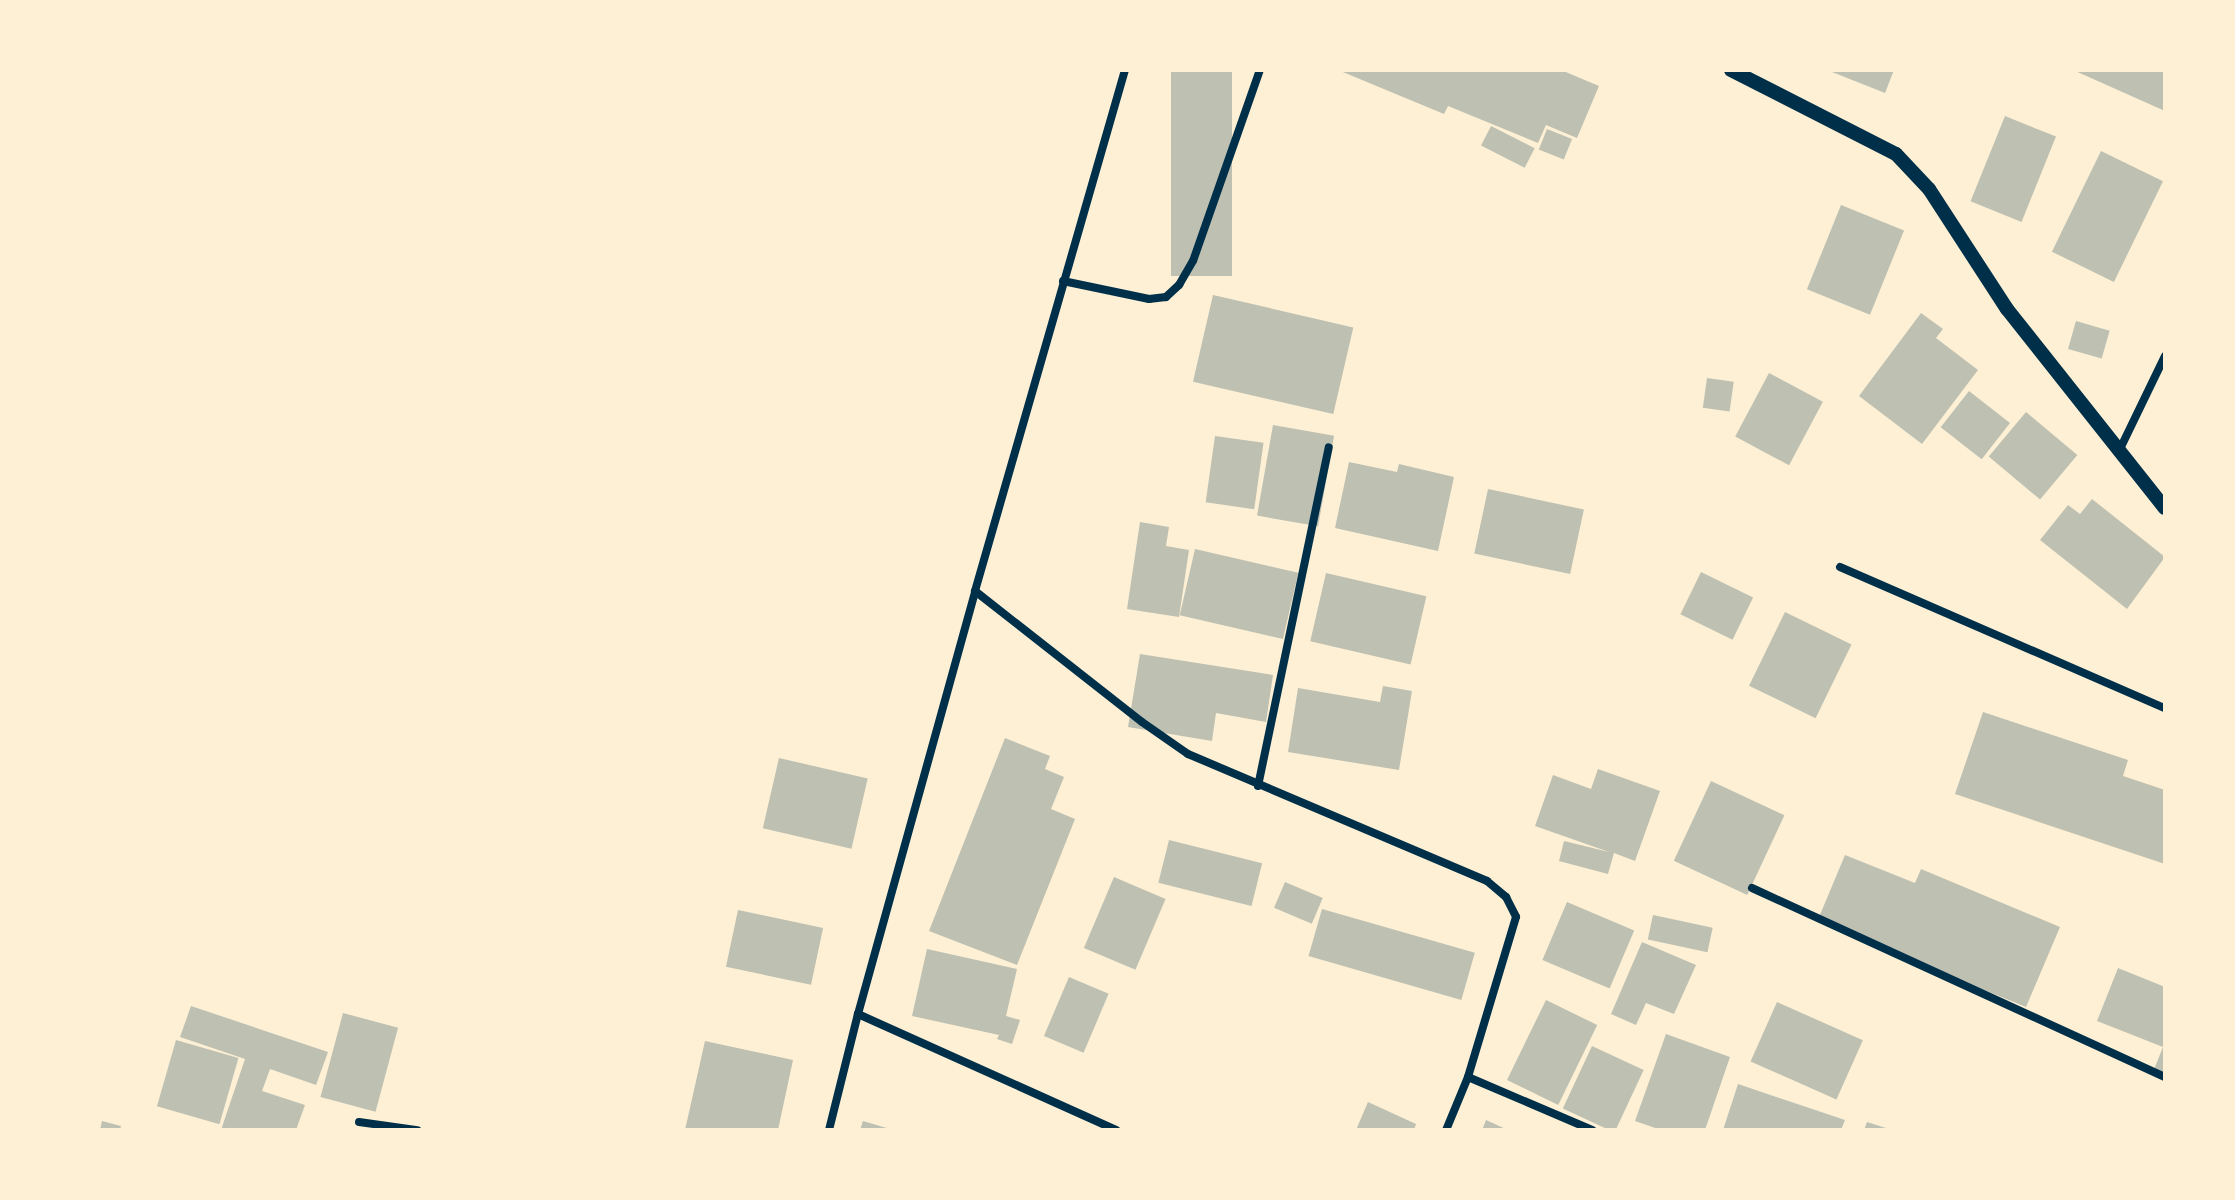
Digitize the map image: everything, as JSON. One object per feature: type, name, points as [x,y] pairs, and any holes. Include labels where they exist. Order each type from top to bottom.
[{"type":"street","points":[[829,1130],[975,591],[1125,70]]},
{"type":"street","points":[[1063,281],[1149,299],[1166,297],[1179,285],[1193,261],[1260,70]]},
{"type":"street","points":[[1731,70],[1896,154],[1929,189],[2007,309],[2165,508]]},
{"type":"street","points":[[2120,449],[2165,356]]},
{"type":"street","points":[[1258,786],[1329,447]]},
{"type":"street","points":[[1840,567],[2165,708]]},
{"type":"street","points":[[975,591],[1176,746],[1258,786],[1487,881],[1506,897],[1516,917],[1468,1077],[1446,1130]]},
{"type":"street","points":[[1752,888],[2165,1077]]},
{"type":"street","points":[[858,1014],[1116,1130]]},
{"type":"street","points":[[1468,1077],[1592,1130]]},
{"type":"street","points":[[359,1122],[417,1130]]},
{"type":"building","points":[[1171,70],[1232,70],[1232,276],[1171,276]]},
{"type":"building","points":[[1338,70],[1561,70],[1599,86],[1577,138],[1546,125],[1538,143],[1448,106],[1444,114]]},
{"type":"building","points":[[1827,70],[1894,70],[1885,93]]},
{"type":"building","points":[[2073,70],[2165,70],[2165,111]]},
{"type":"building","points":[[2005,116],[2056,137],[2022,222],[1971,201]]},
{"type":"building","points":[[1491,126],[1535,148],[1525,168],[1481,146]]},
{"type":"building","points":[[1547,129],[1572,139],[1564,160],[1539,149]]},
{"type":"building","points":[[2101,151],[2163,181],[2114,282],[2052,252]]},
{"type":"building","points":[[1841,205],[1904,230],[1870,315],[1807,289]]},
{"type":"building","points":[[1213,295],[1353,327],[1333,414],[1193,382]]},
{"type":"building","points":[[1921,313],[1943,329],[1936,338],[1978,370],[1922,444],[1859,396]]},
{"type":"building","points":[[2076,321],[2110,331],[2102,359],[2068,349]]},
{"type":"building","points":[[1769,373],[1823,402],[1789,465],[1735,437]]},
{"type":"building","points":[[1707,378],[1734,382],[1730,411],[1703,408]]},
{"type":"building","points":[[1969,391],[2010,423],[1982,459],[1941,427]]},
{"type":"building","points":[[2026,412],[2077,455],[2040,499],[1989,456]]},
{"type":"building","points":[[1273,425],[1334,436],[1318,526],[1257,516]]},
{"type":"building","points":[[1215,436],[1264,443],[1254,509],[1206,502]]},
{"type":"building","points":[[1349,462],[1397,472],[1399,464],[1454,477],[1438,551],[1335,528]]},
{"type":"building","points":[[1488,489],[1584,509],[1570,574],[1474,554]]},
{"type":"building","points":[[2092,499],[2165,557],[2127,609],[2040,540],[2068,505],[2080,514]]},
{"type":"building","points":[[1140,522],[1169,527],[1166,546],[1189,550],[1179,617],[1127,609]]},
{"type":"building","points":[[1195,549],[1298,573],[1283,639],[1180,615]]},
{"type":"building","points":[[1701,572],[1753,597],[1733,640],[1680,614]]},
{"type":"building","points":[[1326,573],[1426,596],[1411,664],[1310,641]]},
{"type":"building","points":[[1785,612],[1852,644],[1816,718],[1749,686]]},
{"type":"building","points":[[1140,654],[1273,675],[1266,722],[1216,713],[1212,741],[1128,727]]},
{"type":"building","points":[[1383,686],[1412,691],[1399,770],[1288,752],[1298,688],[1380,702]]},
{"type":"building","points":[[1983,712],[2128,760],[2123,776],[2165,790],[2165,864],[1955,794]]},
{"type":"building","points":[[1005,738],[1050,756],[1045,769],[1064,777],[1051,809],[1075,819],[1017,965],[929,931]]},
{"type":"building","points":[[779,758],[868,778],[851,849],[763,828]]},
{"type":"building","points":[[1598,769],[1660,791],[1635,861],[1614,853],[1608,874],[1559,861],[1564,841],[1609,852],[1535,826],[1553,775],[1591,789]]},
{"type":"building","points":[[1711,781],[1784,815],[1747,895],[1674,861]]},
{"type":"building","points":[[1169,840],[1262,863],[1252,906],[1158,883]]},
{"type":"building","points":[[1845,855],[1915,883],[1921,869],[2060,927],[2026,1007],[1817,922]]},
{"type":"building","points":[[1114,877],[1166,899],[1135,970],[1084,948]]},
{"type":"building","points":[[1285,882],[1323,898],[1312,924],[1274,908]]},
{"type":"building","points":[[1567,902],[1634,931],[1610,989],[1542,960]]},
{"type":"building","points":[[1322,909],[1475,953],[1461,1000],[1308,956]]},
{"type":"building","points":[[738,910],[823,928],[811,985],[726,967]]},
{"type":"building","points":[[1653,915],[1713,928],[1707,952],[1648,939]]},
{"type":"building","points":[[1642,942],[1696,965],[1674,1014],[1646,1003],[1636,1025],[1611,1014]]},
{"type":"building","points":[[927,949],[1017,969],[1006,1016],[1020,1020],[1012,1044],[997,1039],[999,1035],[912,1016]]},
{"type":"building","points":[[2118,968],[2165,987],[2165,1077],[2153,1072],[2163,1047],[2097,1021]]},
{"type":"building","points":[[1069,977],[1109,994],[1084,1053],[1044,1036]]},
{"type":"building","points":[[1546,1000],[1597,1025],[1558,1105],[1507,1080]]},
{"type":"building","points":[[1777,1002],[1863,1040],[1836,1100],[1751,1061]]},
{"type":"building","points":[[191,1006],[328,1052],[316,1085],[270,1069],[262,1091],[305,1105],[296,1130],[221,1130],[245,1059],[180,1037]]},
{"type":"building","points":[[343,1013],[398,1028],[376,1112],[320,1097]]},
{"type":"building","points":[[1666,1034],[1730,1057],[1705,1130],[1661,1130],[1635,1121]]},
{"type":"building","points":[[176,1040],[238,1058],[219,1124],[157,1106]]},
{"type":"building","points":[[705,1041],[793,1060],[778,1130],[685,1130]]},
{"type":"building","points":[[1592,1046],[1644,1070],[1616,1130],[1609,1130],[1563,1109]]},
{"type":"building","points":[[1738,1084],[1845,1120],[1841,1130],[1723,1130]]},
{"type":"building","points":[[1368,1102],[1416,1124],[1414,1130],[1356,1130]]},
{"type":"building","points":[[1486,1120],[1508,1130],[1482,1130]]},
{"type":"building","points":[[102,1121],[121,1126],[120,1130],[100,1130]]},
{"type":"building","points":[[863,1121],[890,1129],[860,1130]]},
{"type":"building","points":[[1867,1122],[1889,1129],[1889,1130],[1864,1130]]}]
